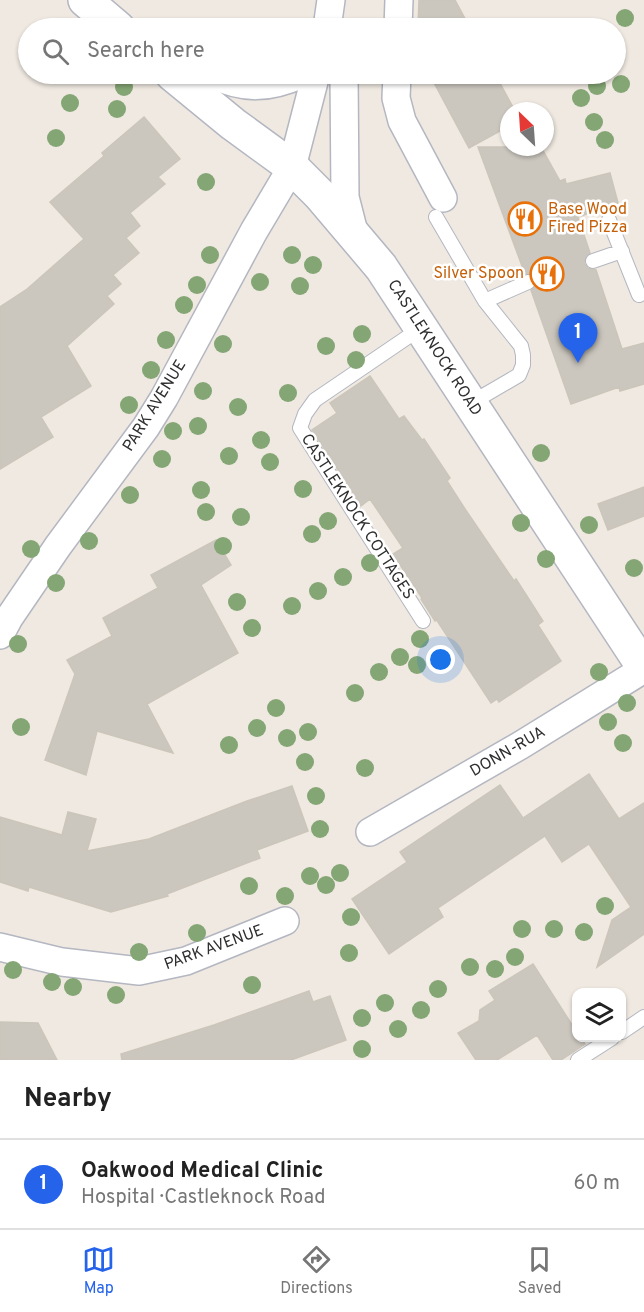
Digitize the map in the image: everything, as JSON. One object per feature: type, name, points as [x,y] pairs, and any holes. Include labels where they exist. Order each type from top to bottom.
[{"type":"main road","points":[[85,0],[107,18]]},
{"type":"main road","name":"CASTLEKNOCK ROAD","points":[[184,84],[233,124],[292,167],[320,195],[381,267],[644,669]]},
{"type":"street","points":[[328,18],[331,0]]},
{"type":"street","points":[[340,0],[341,18]]},
{"type":"street","points":[[398,18],[399,0]]},
{"type":"street","points":[[236,84],[241,86],[276,84]]},
{"type":"street","name":"PARK AVENUE","points":[[0,634],[58,546],[158,407],[254,231],[292,167],[313,84]]},
{"type":"street","points":[[344,84],[345,197],[355,236]]},
{"type":"street","points":[[397,84],[396,98],[402,121],[440,208]]},
{"type":"street","name":"DONN-RUA","points":[[370,832],[521,745],[644,669]]},
{"type":"street","name":"PARK AVENUE","points":[[0,948],[62,962],[140,971],[186,961],[285,921]]},
{"type":"lane","points":[[440,208],[485,302],[521,346],[523,365],[519,375],[471,403]]},
{"type":"lane","points":[[609,220],[639,295]]},
{"type":"lane","points":[[593,261],[622,251]]},
{"type":"lane","points":[[485,302],[528,282]]},
{"type":"lane","name":"CASTLEKNOCK COTTAGES","points":[[421,328],[315,400],[304,414],[300,428],[423,621]]},
{"type":"lane","points":[[626,1029],[644,1017]]},
{"type":"lane","points":[[578,1060],[606,1042]]},
{"type":"building","points":[[419,0],[455,0],[465,18],[418,18]]},
{"type":"building","points":[[435,84],[500,84],[510,102],[500,102],[500,131],[469,148]]},
{"type":"building","points":[[144,117],[180,159],[158,177],[165,184],[130,213],[140,226],[126,238],[139,253],[113,275],[121,284],[107,296],[114,304],[67,346],[91,386],[41,417],[53,437],[0,469],[0,307],[26,290],[84,239],[50,202],[104,156],[102,153]]},
{"type":"building","points":[[478,147],[500,147],[500,156],[546,156],[560,181],[565,179],[566,184],[610,173],[618,203],[578,217],[590,253],[586,256],[584,263],[588,268],[596,270],[622,349],[644,343],[644,384],[620,391],[619,387],[571,404],[531,290],[536,287],[536,279],[533,274],[525,274]]},
{"type":"building","points":[[370,376],[399,419],[404,416],[422,440],[424,439],[450,478],[447,481],[465,509],[514,581],[516,579],[543,621],[538,625],[561,661],[499,702],[497,699],[491,703],[421,599],[393,554],[403,548],[370,499],[361,506],[312,430],[337,413],[330,403]]},
{"type":"building","points":[[644,487],[644,516],[608,530],[598,504]]},
{"type":"building","points":[[216,540],[231,565],[201,585],[238,653],[147,704],[173,753],[97,731],[86,775],[45,760],[75,674],[67,660],[112,636],[103,618],[158,588],[151,575]]},
{"type":"building","points":[[589,774],[619,819],[644,803],[644,934],[597,967],[612,920],[631,907],[589,844],[562,862],[545,836],[438,908],[443,917],[389,954],[352,899],[407,862],[400,852],[500,785],[523,818]]},
{"type":"building","points":[[292,786],[308,831],[257,850],[260,858],[167,894],[168,896],[111,912],[29,887],[28,891],[0,882],[0,817],[62,835],[68,812],[96,819],[87,851],[149,839]]},
{"type":"building","points":[[533,964],[572,1025],[572,1042],[585,1044],[561,1060],[553,1060],[537,1035],[497,1060],[476,1060],[458,1033],[479,1021],[480,1010],[495,1000],[489,991]]},
{"type":"building","points":[[309,991],[313,1002],[330,996],[346,1040],[291,1060],[122,1060],[121,1054],[214,1025]]},
{"type":"building","points":[[0,1022],[38,1023],[57,1060],[0,1060]]},
{"type":"place","name":"Base Wood Fired Pizza","points":[[525,219]]},
{"type":"place","name":"Silver Spoon","points":[[547,274]]},
{"type":"place","name":"Oakwood Medical Clinic","points":[[578,363]]}]
